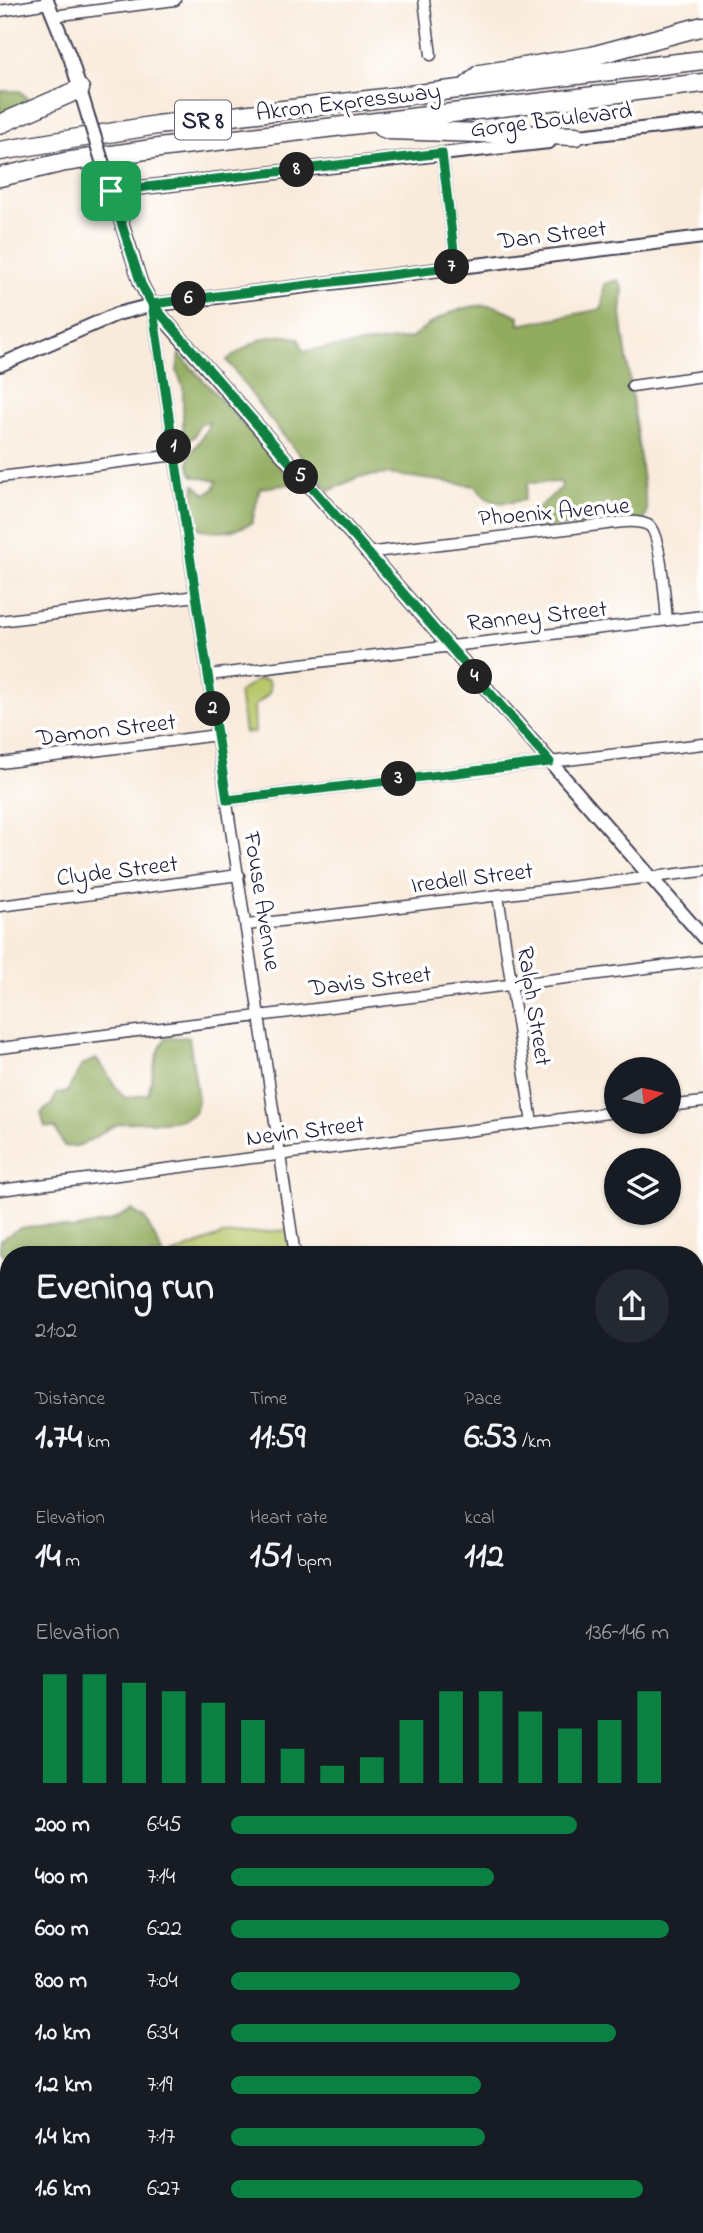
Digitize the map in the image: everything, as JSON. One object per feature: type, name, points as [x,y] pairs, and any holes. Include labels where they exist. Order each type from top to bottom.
[{"type":"highway","points":[[464,89],[480,74],[592,56],[703,26]]},
{"type":"highway","name":"Akron Expressway","points":[[0,151],[157,125],[703,60]]},
{"type":"highway","name":"Akron Expressway","points":[[0,177],[114,154],[703,83]]},
{"type":"highway","points":[[0,124],[80,89]]},
{"type":"highway","points":[[368,122],[389,130],[576,136]]},
{"type":"street","points":[[0,11],[175,0]]},
{"type":"street","points":[[424,0],[431,55]]},
{"type":"street","points":[[49,6],[80,89],[141,284],[152,304],[703,937]]},
{"type":"street","name":"Gorge Boulevard","points":[[110,187],[442,153],[703,122]]},
{"type":"street","points":[[442,153],[456,267]]},
{"type":"street","name":"Dan Street","points":[[0,365],[117,314],[152,304],[703,237]]},
{"type":"street","name":"Fouse Avenue","points":[[152,304],[294,1246]]},
{"type":"street","points":[[632,386],[703,376]]},
{"type":"street","points":[[0,477],[175,455]]},
{"type":"street","name":"Phoenix Avenue","points":[[366,552],[599,525],[633,522],[647,525],[656,536],[667,620]]},
{"type":"street","points":[[0,621],[197,596]]},
{"type":"street","name":"Ranney Street","points":[[209,676],[703,616]]},
{"type":"street","name":"Damon Street","points":[[0,763],[217,735]]},
{"type":"street","points":[[227,800],[703,744]]},
{"type":"street","name":"Iredell Street","points":[[247,925],[703,871]]},
{"type":"street","name":"Clyde Street","points":[[0,906],[239,875]]},
{"type":"street","name":"Ralph Street","points":[[498,895],[532,1123]]},
{"type":"street","name":"Davis Street","points":[[0,1048],[703,961]]},
{"type":"street","points":[[681,1105],[703,1102]]},
{"type":"street","name":"Nevin Street","points":[[0,1189],[604,1114]]},
{"type":"green space","points":[[0,91],[20,91],[28,99],[0,117]]},
{"type":"green space","points":[[618,280],[623,289],[621,314],[647,512],[644,521],[539,528],[528,517],[562,487],[561,482],[528,483],[524,500],[503,503],[486,497],[476,486],[388,474],[358,477],[329,491],[265,413],[227,360],[261,339],[279,335],[299,339],[303,351],[412,338],[449,314],[482,305],[493,306],[519,316],[519,325],[602,309],[604,284]]},
{"type":"green space","points":[[179,354],[258,440],[293,484],[260,488],[252,523],[231,531],[202,529],[195,526],[191,514],[195,485],[205,494],[214,489],[217,481],[193,476],[190,468],[191,454],[207,430],[209,422],[200,424],[194,437],[188,440],[183,429],[183,386],[177,372]]},
{"type":"green space","points":[[258,679],[268,680],[270,689],[267,696],[254,707],[255,732],[245,733],[239,693]]},
{"type":"green space","points":[[189,1037],[198,1099],[195,1113],[167,1122],[119,1124],[86,1142],[72,1146],[64,1146],[55,1128],[45,1127],[41,1113],[52,1104],[57,1093],[67,1092],[82,1065],[96,1059],[125,1098],[148,1094],[156,1059],[165,1038]]},
{"type":"green space","points":[[132,1210],[145,1219],[159,1246],[0,1246],[0,1240],[20,1228],[47,1225],[73,1229],[111,1221]]},
{"type":"green space","points":[[288,1230],[290,1246],[193,1246],[222,1235]]},
{"type":"route","points":[[111,191],[141,284],[152,304],[227,800],[550,762],[152,304],[456,267],[442,153],[111,191]]}]
